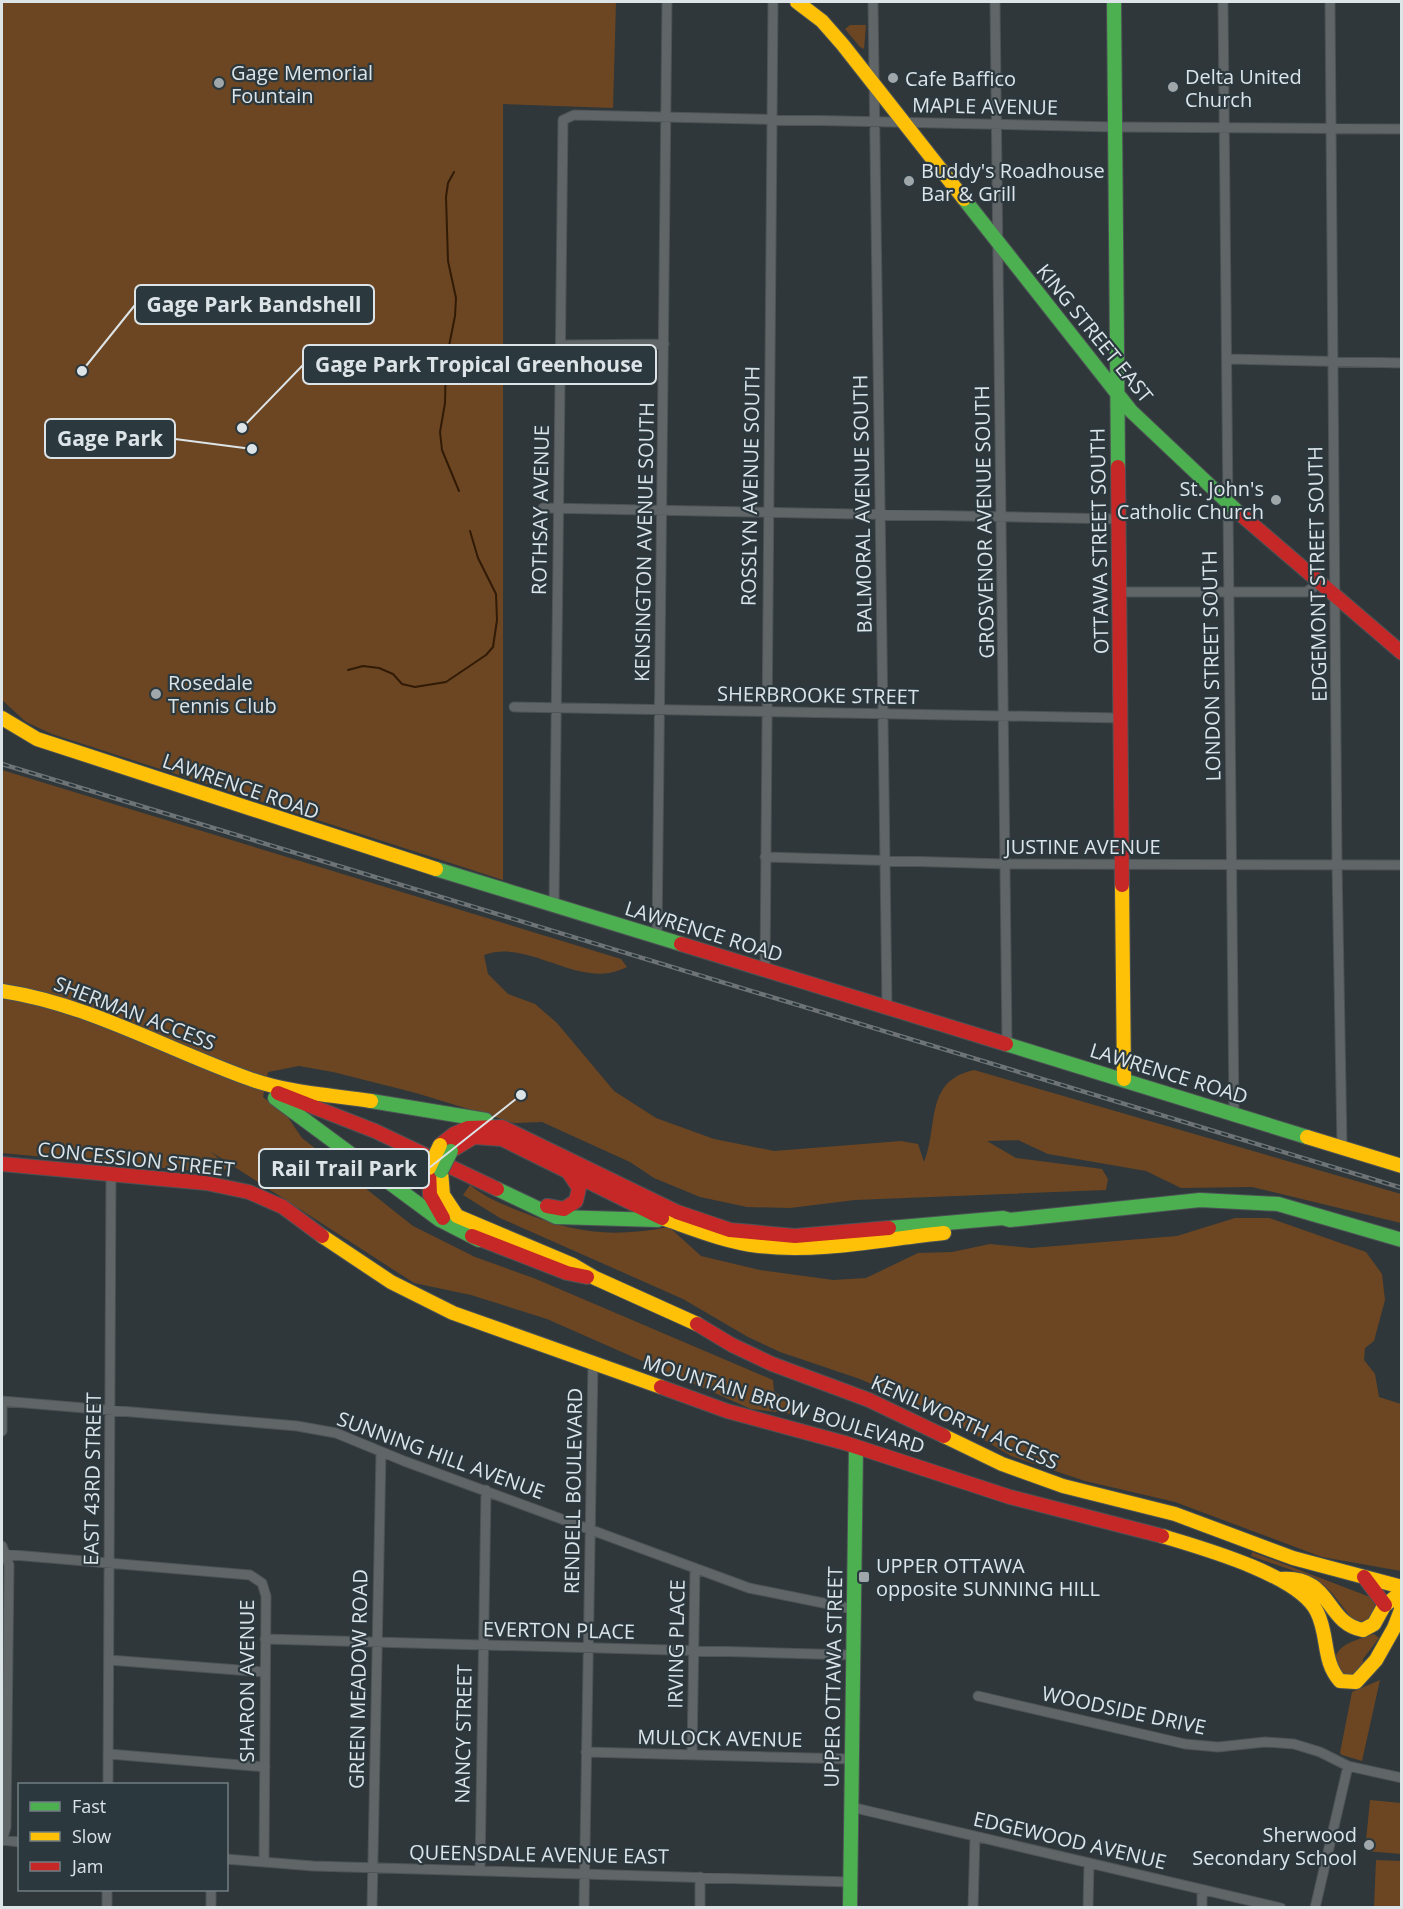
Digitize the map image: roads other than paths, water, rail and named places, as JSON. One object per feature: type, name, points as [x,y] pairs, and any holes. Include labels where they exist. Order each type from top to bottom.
[{"type":"main road","name":"KING STREET EAST","points":[[797,2],[833,33],[1144,425],[1227,503],[1401,653]]},
{"type":"main road","name":"OTTAWA STREET SOUTH","points":[[1114,2],[1124,1079]]},
{"type":"main road","name":"LAWRENCE ROAD","points":[[2,718],[37,739],[291,824],[1401,1166]]},
{"type":"main road","name":"SHERMAN ACCESS","points":[[2,991],[36,996],[74,1008],[257,1084]]},
{"type":"main road","points":[[257,1084],[482,1119],[677,1212],[730,1230],[795,1236],[1003,1218],[1010,1220],[1200,1200],[1227,1200],[1278,1204],[1401,1240]]},
{"type":"main road","points":[[257,1084],[346,1118],[556,1217],[650,1218],[722,1239],[760,1246],[809,1247],[901,1239],[1004,1224],[1010,1220]]},
{"type":"main road","points":[[257,1084],[440,1220],[479,1240]]},
{"type":"main road","points":[[287,1089],[376,1123],[559,1210],[573,1205],[578,1197],[577,1184],[568,1172]]},
{"type":"main road","points":[[435,1169],[458,1131],[472,1126],[502,1127]]},
{"type":"main road","points":[[446,1148],[474,1137],[493,1137],[682,1227]]},
{"type":"main road","name":"CONCESSION STREET","points":[[2,1164],[230,1186],[266,1198]]},
{"type":"main road","name":"KENILWORTH ACCESS","points":[[435,1169],[429,1188],[438,1212],[448,1222],[479,1240],[567,1273],[595,1278]]},
{"type":"main road","name":"KENILWORTH ACCESS","points":[[435,1169],[442,1193],[457,1216],[573,1265],[595,1278],[688,1318],[732,1345],[772,1364],[869,1400],[1002,1464],[1063,1486],[1175,1514],[1293,1558],[1400,1589]]},
{"type":"main road","name":"MOUNTAIN BROW BOULEVARD","points":[[266,1198],[299,1218],[352,1258],[432,1303],[474,1321],[727,1411],[856,1447],[1010,1497],[1167,1536],[1280,1579],[1317,1608],[1322,1622],[1330,1670],[1335,1679],[1346,1683],[1356,1682],[1368,1673],[1401,1608],[1400,1589]]},
{"type":"main road","name":"UPPER OTTAWA STREET","points":[[850,1908],[856,1447]]},
{"type":"main road","points":[[1364,1577],[1385,1605]]},
{"type":"main road","name":"MOUNTAIN BROW BOULEVARD","points":[[1280,1579],[1298,1578],[1314,1586],[1346,1623],[1356,1629],[1365,1630],[1376,1624],[1385,1605],[1400,1589]]},
{"type":"street","name":"KENSINGTON AVENUE SOUTH","points":[[657,938],[667,2]]},
{"type":"street","name":"ROSSLYN AVENUE SOUTH","points":[[765,971],[773,2]]},
{"type":"street","name":"BALMORAL AVENUE SOUTH","points":[[873,2],[887,1006]]},
{"type":"street","name":"GROSVENOR AVENUE SOUTH","points":[[995,2],[1006,1043]]},
{"type":"street","name":"LONDON STREET SOUTH","points":[[1223,2],[1234,1114]]},
{"type":"street","name":"EDGEMONT STREET SOUTH","points":[[1330,2],[1337,865],[1342,1146]]},
{"type":"street","name":"MAPLE AVENUE","points":[[567,117],[666,117],[1114,127],[1401,129]]},
{"type":"street","name":"ROTHSAY AVENUE","points":[[554,905],[562,125],[567,117]]},
{"type":"street","points":[[560,345],[663,344]]},
{"type":"street","points":[[1227,359],[1401,363]]},
{"type":"street","points":[[543,508],[1119,519]]},
{"type":"street","points":[[1119,592],[1306,592],[1320,583]]},
{"type":"street","name":"SHERBROOKE STREET","points":[[514,707],[1120,718]]},
{"type":"street","name":"JUSTINE AVENUE","points":[[765,857],[1005,864],[1401,865]]},
{"type":"street","name":"EAST 43RD STREET","points":[[108,1783],[111,1174]]},
{"type":"street","name":"RENDELL BOULEVARD","points":[[584,1908],[593,1362]]},
{"type":"street","points":[[2,1401],[2,1431]]},
{"type":"street","name":"SUNNING HILL AVENUE","points":[[2,1401],[297,1426],[336,1433],[381,1452],[749,1588],[853,1609]]},
{"type":"street","name":"GREEN MEADOW ROAD","points":[[372,1908],[381,1452]]},
{"type":"street","name":"NANCY STREET","points":[[480,1870],[486,1490]]},
{"type":"street","points":[[3,1552],[9,1564],[6,1827],[2,1840],[18,1842]]},
{"type":"street","name":"SHARON AVENUE","points":[[3,1552],[250,1575],[262,1583],[266,1596],[264,1862]]},
{"type":"street","name":"IRVING PLACE","points":[[692,1755],[695,1568]]},
{"type":"street","name":"EVERTON PLACE","points":[[265,1639],[853,1655]]},
{"type":"street","points":[[109,1660],[264,1672]]},
{"type":"street","name":"WOODSIDE DRIVE","points":[[978,1696],[1185,1744],[1218,1747],[1265,1742],[1294,1744],[1320,1752],[1348,1766],[1401,1778]]},
{"type":"street","name":"MULOCK AVENUE","points":[[586,1752],[852,1759]]},
{"type":"street","points":[[109,1754],[265,1767]]},
{"type":"street","points":[[1315,1908],[1348,1766]]},
{"type":"street","name":"EDGEWOOD AVENUE","points":[[851,1807],[1281,1908]]},
{"type":"street","points":[[973,1908],[975,1836]]},
{"type":"street","name":"QUEENSDALE AVENUE EAST","points":[[228,1859],[373,1868],[850,1882]]},
{"type":"street","points":[[1088,1908],[1089,1863]]},
{"type":"street","points":[[700,1877],[700,1908]]},
{"type":"street","points":[[1202,1890],[1202,1908]]},
{"type":"street","points":[[107,1891],[107,1908]]},
{"type":"street","points":[[210,1908],[211,1891]]},
{"type":"waterway","points":[[454,172],[448,183],[446,197],[448,261],[456,298],[455,316],[446,361],[445,403],[440,432],[442,450],[459,491]]},
{"type":"waterway","points":[[348,670],[363,666],[379,668],[393,674],[402,684],[415,687],[446,682],[486,655],[493,647],[497,620],[496,594],[478,558],[470,531]]},
{"type":"railway","points":[[2,764],[1402,1188]]},
{"type":"place","name":"Cafe Baffico","points":[[893,78]]},
{"type":"place","name":"Gage Memorial Fountain","points":[[219,83]]},
{"type":"place","name":"Delta United Church","points":[[1173,87]]},
{"type":"place","name":"Buddy's Roadhouse Bar & Grill","points":[[909,181]]},
{"type":"place","name":"Gage Park Bandshell","points":[[82,371]]},
{"type":"place","name":"Gage Park Tropical Greenhouse","points":[[242,428]]},
{"type":"place","name":"Gage Park","points":[[252,449]]},
{"type":"place","name":"St. John's Catholic Church","points":[[1276,500]]},
{"type":"place","name":"Rosedale Tennis Club","points":[[156,694]]},
{"type":"place","name":"Rail Trail Park","points":[[521,1095]]},
{"type":"place","name":"UPPER OTTAWA opposite SUNNING HILL","points":[[864,1577]]},
{"type":"place","name":"Sherwood Secondary School","points":[[1369,1845]]}]
